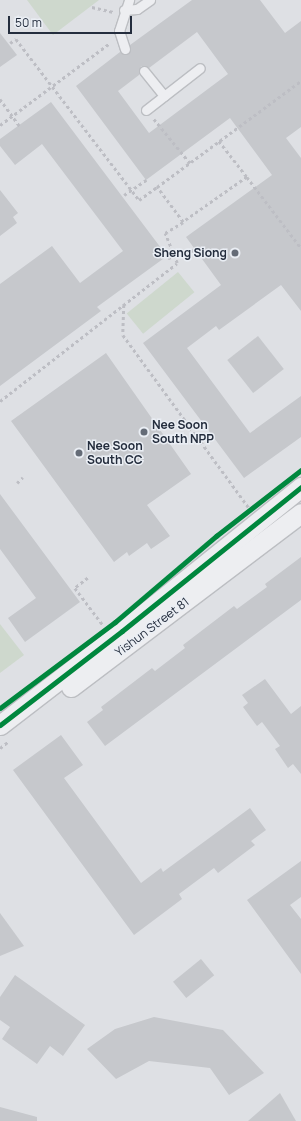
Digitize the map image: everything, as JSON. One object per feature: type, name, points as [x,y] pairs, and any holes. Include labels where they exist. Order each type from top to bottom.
[{"type":"street","name":"Yishun Street 81","points":[[0,738],[230,556],[301,487]]},
{"type":"street","name":"Yishun Street 81","points":[[230,556],[301,513]]},
{"type":"street","name":"Yishun Street 81","points":[[0,725],[169,604]]},
{"type":"lane","points":[[125,49],[120,35],[123,13],[129,0]]},
{"type":"lane","points":[[123,13],[137,9],[150,0]]},
{"type":"lane","points":[[146,110],[200,68]]},
{"type":"lane","points":[[144,71],[164,96]]},
{"type":"path","points":[[92,8],[123,13]]},
{"type":"path","points":[[0,125],[120,35]]},
{"type":"path","points":[[10,43],[16,39],[139,200],[301,80]]},
{"type":"path","points":[[0,99],[20,127]]},
{"type":"path","points":[[146,110],[190,163]]},
{"type":"path","points":[[220,141],[301,248]]},
{"type":"path","points":[[0,401],[176,263],[165,233],[247,177]]},
{"type":"path","points":[[124,195],[146,180]]},
{"type":"path","points":[[157,186],[183,222]]},
{"type":"path","points":[[168,258],[195,250]]},
{"type":"path","points":[[124,305],[123,335],[250,510]]},
{"type":"path","points":[[17,483],[23,477]]},
{"type":"path","points":[[245,514],[256,505]]},
{"type":"path","points":[[88,578],[75,588],[106,629]]},
{"type":"path","points":[[100,633],[110,625]]},
{"type":"shaded area","points":[[27,0],[99,0],[53,35]]},
{"type":"shaded area","points":[[178,272],[194,292],[143,334],[127,314]]},
{"type":"shaded area","points":[[0,624],[24,655],[0,673]]},
{"type":"building","points":[[192,0],[260,0],[285,33],[301,21],[301,127],[286,138],[301,158],[301,311],[281,285],[219,330],[216,326],[187,348],[250,433],[301,396],[301,437],[244,478],[143,343],[221,285],[186,237],[272,175],[230,118],[146,180],[76,86],[120,52],[124,55],[129,53],[130,45]],"holes":[[[197,32],[228,74],[149,133],[118,91],[139,75],[141,66],[149,68]]]},
{"type":"building","points":[[0,33],[17,55],[0,67]]},
{"type":"building","points":[[51,102],[167,256],[97,307],[101,311],[0,386],[0,284],[52,246],[80,283],[123,251],[42,144],[15,165],[0,146],[0,139]]},
{"type":"building","points":[[0,190],[18,213],[13,217],[17,223],[0,236]]},
{"type":"building","points":[[258,336],[284,369],[253,393],[227,360]]},
{"type":"building","name":"Nee Soon South CC","points":[[106,353],[191,474],[147,505],[170,536],[151,549],[147,543],[129,556],[127,552],[114,562],[11,421]]},
{"type":"building","points":[[0,494],[80,602],[25,642],[8,618],[36,598],[0,549]]},
{"type":"building","points":[[301,557],[301,600],[105,746],[87,722],[103,710],[101,707],[152,668],[155,671],[185,648],[183,645],[234,606],[237,609],[267,587],[265,584]]},
{"type":"building","points":[[265,679],[291,714],[301,706],[301,774],[293,764],[288,768],[275,749],[280,746],[262,722],[257,726],[243,707],[248,703],[242,695]]},
{"type":"building","points":[[61,735],[83,765],[64,778],[141,883],[161,868],[163,872],[250,808],[266,830],[251,841],[255,845],[218,873],[214,868],[179,894],[182,899],[134,935],[13,770]]},
{"type":"building","points":[[301,861],[301,897],[290,905],[301,919],[301,974],[247,900]]},
{"type":"building","points":[[0,913],[24,946],[0,956]]},
{"type":"building","points":[[201,959],[214,975],[186,998],[173,982]]},
{"type":"building","points":[[15,975],[85,1025],[63,1056],[50,1046],[37,1064],[2,1039],[10,1027],[0,1020],[0,997]]},
{"type":"building","points":[[154,1017],[223,1030],[264,1073],[229,1095],[210,1068],[149,1061],[116,1079],[87,1049],[115,1029]]},
{"type":"building","points":[[280,1093],[296,1121],[248,1121]]},
{"type":"building","points":[[0,1107],[37,1117],[37,1121],[0,1121]]},
{"type":"cycle path","points":[[0,708],[115,622],[216,536],[301,470]]},
{"type":"cycle path","points":[[0,725],[122,631],[301,487]]},
{"type":"place","name":"Sheng Siong","points":[[235,253]]},
{"type":"place","name":"Nee Soon South NPP","points":[[144,432]]},
{"type":"place","name":"Nee Soon South CC","points":[[79,453]]}]
